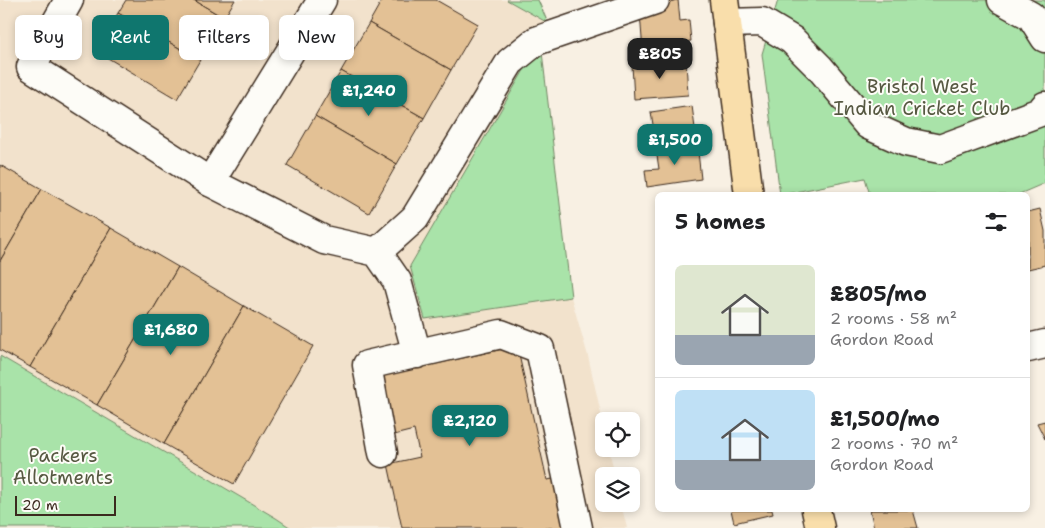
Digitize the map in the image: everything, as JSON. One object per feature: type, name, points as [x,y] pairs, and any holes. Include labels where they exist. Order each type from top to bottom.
[{"type":"main road","points":[[726,11],[749,192]]},
{"type":"main road","points":[[816,512],[820,528]]},
{"type":"street","points":[[69,0],[31,67],[210,182],[324,240],[376,252],[397,281],[417,354]]},
{"type":"street","points":[[210,182],[322,0]]},
{"type":"street","points":[[376,252],[415,218],[510,62],[536,41],[655,0]]},
{"type":"street","points":[[1002,0],[1030,16],[1045,38]]},
{"type":"street","points":[[726,11],[762,22],[792,40],[820,68],[868,125],[906,142],[940,149],[1040,112],[1045,106]]},
{"type":"street","points":[[383,453],[367,365],[501,334],[540,349],[578,528]]},
{"type":"street","points":[[1030,348],[1045,344]]},
{"type":"shaded area","points":[[0,0],[507,0],[548,23],[425,319],[571,297],[588,356],[601,412],[595,412],[595,457],[611,457],[613,467],[595,467],[595,512],[623,512],[627,528],[291,528],[0,356]]},
{"type":"green space","points":[[507,0],[538,0],[548,23]]},
{"type":"green space","name":"Bristol West Indian Cricket Club","points":[[778,0],[1045,0],[1045,183],[1024,192],[869,192],[865,178],[795,192],[780,192],[762,54]]},
{"type":"green space","points":[[542,52],[571,297],[425,319],[410,266],[531,58]]},
{"type":"green space","name":"Packers Allotments","points":[[0,356],[276,518],[291,528],[0,528]]},
{"type":"building","points":[[126,0],[194,0],[219,15],[179,15],[179,48],[169,42],[169,15],[121,15],[118,13]]},
{"type":"building","points":[[194,0],[235,0],[226,15],[219,15]]},
{"type":"building","points":[[382,0],[436,0],[478,24],[451,70],[369,23]]},
{"type":"building","points":[[678,0],[680,21],[689,20],[691,41],[684,42],[686,61],[644,64],[640,13]]},
{"type":"building","points":[[369,23],[451,70],[424,118],[341,71],[347,60],[354,60],[354,49]]},
{"type":"building","points":[[169,42],[179,48],[179,60],[200,60],[177,99],[111,60],[169,60]]},
{"type":"building","points":[[686,61],[688,95],[634,99],[632,65]]},
{"type":"building","points":[[341,71],[424,118],[397,164],[315,116]]},
{"type":"building","points":[[692,106],[697,143],[645,151],[643,132],[654,131],[651,112]]},
{"type":"building","points":[[315,116],[397,164],[369,213],[287,165]]},
{"type":"building","points":[[697,143],[701,179],[647,187],[645,170],[659,169],[656,149]]},
{"type":"building","points":[[0,165],[42,189],[0,261]]},
{"type":"building","points":[[42,189],[111,228],[30,367],[0,350],[0,261]]},
{"type":"building","points":[[1040,209],[1045,231],[1045,265],[1030,269],[1030,212]]},
{"type":"building","points":[[111,228],[178,267],[97,405],[30,367]]},
{"type":"building","points":[[178,267],[244,306],[164,444],[97,405]]},
{"type":"building","points":[[244,306],[313,346],[234,484],[164,444]]},
{"type":"building","points":[[517,346],[547,480],[559,478],[570,528],[402,528],[388,464],[420,457],[414,430],[390,436],[377,377]]},
{"type":"building","points":[[1045,421],[1045,439],[1037,423]]},
{"type":"building","points":[[731,512],[772,512],[773,514],[734,523]]},
{"type":"building","points":[[870,512],[914,512],[918,528],[874,528]]}]
